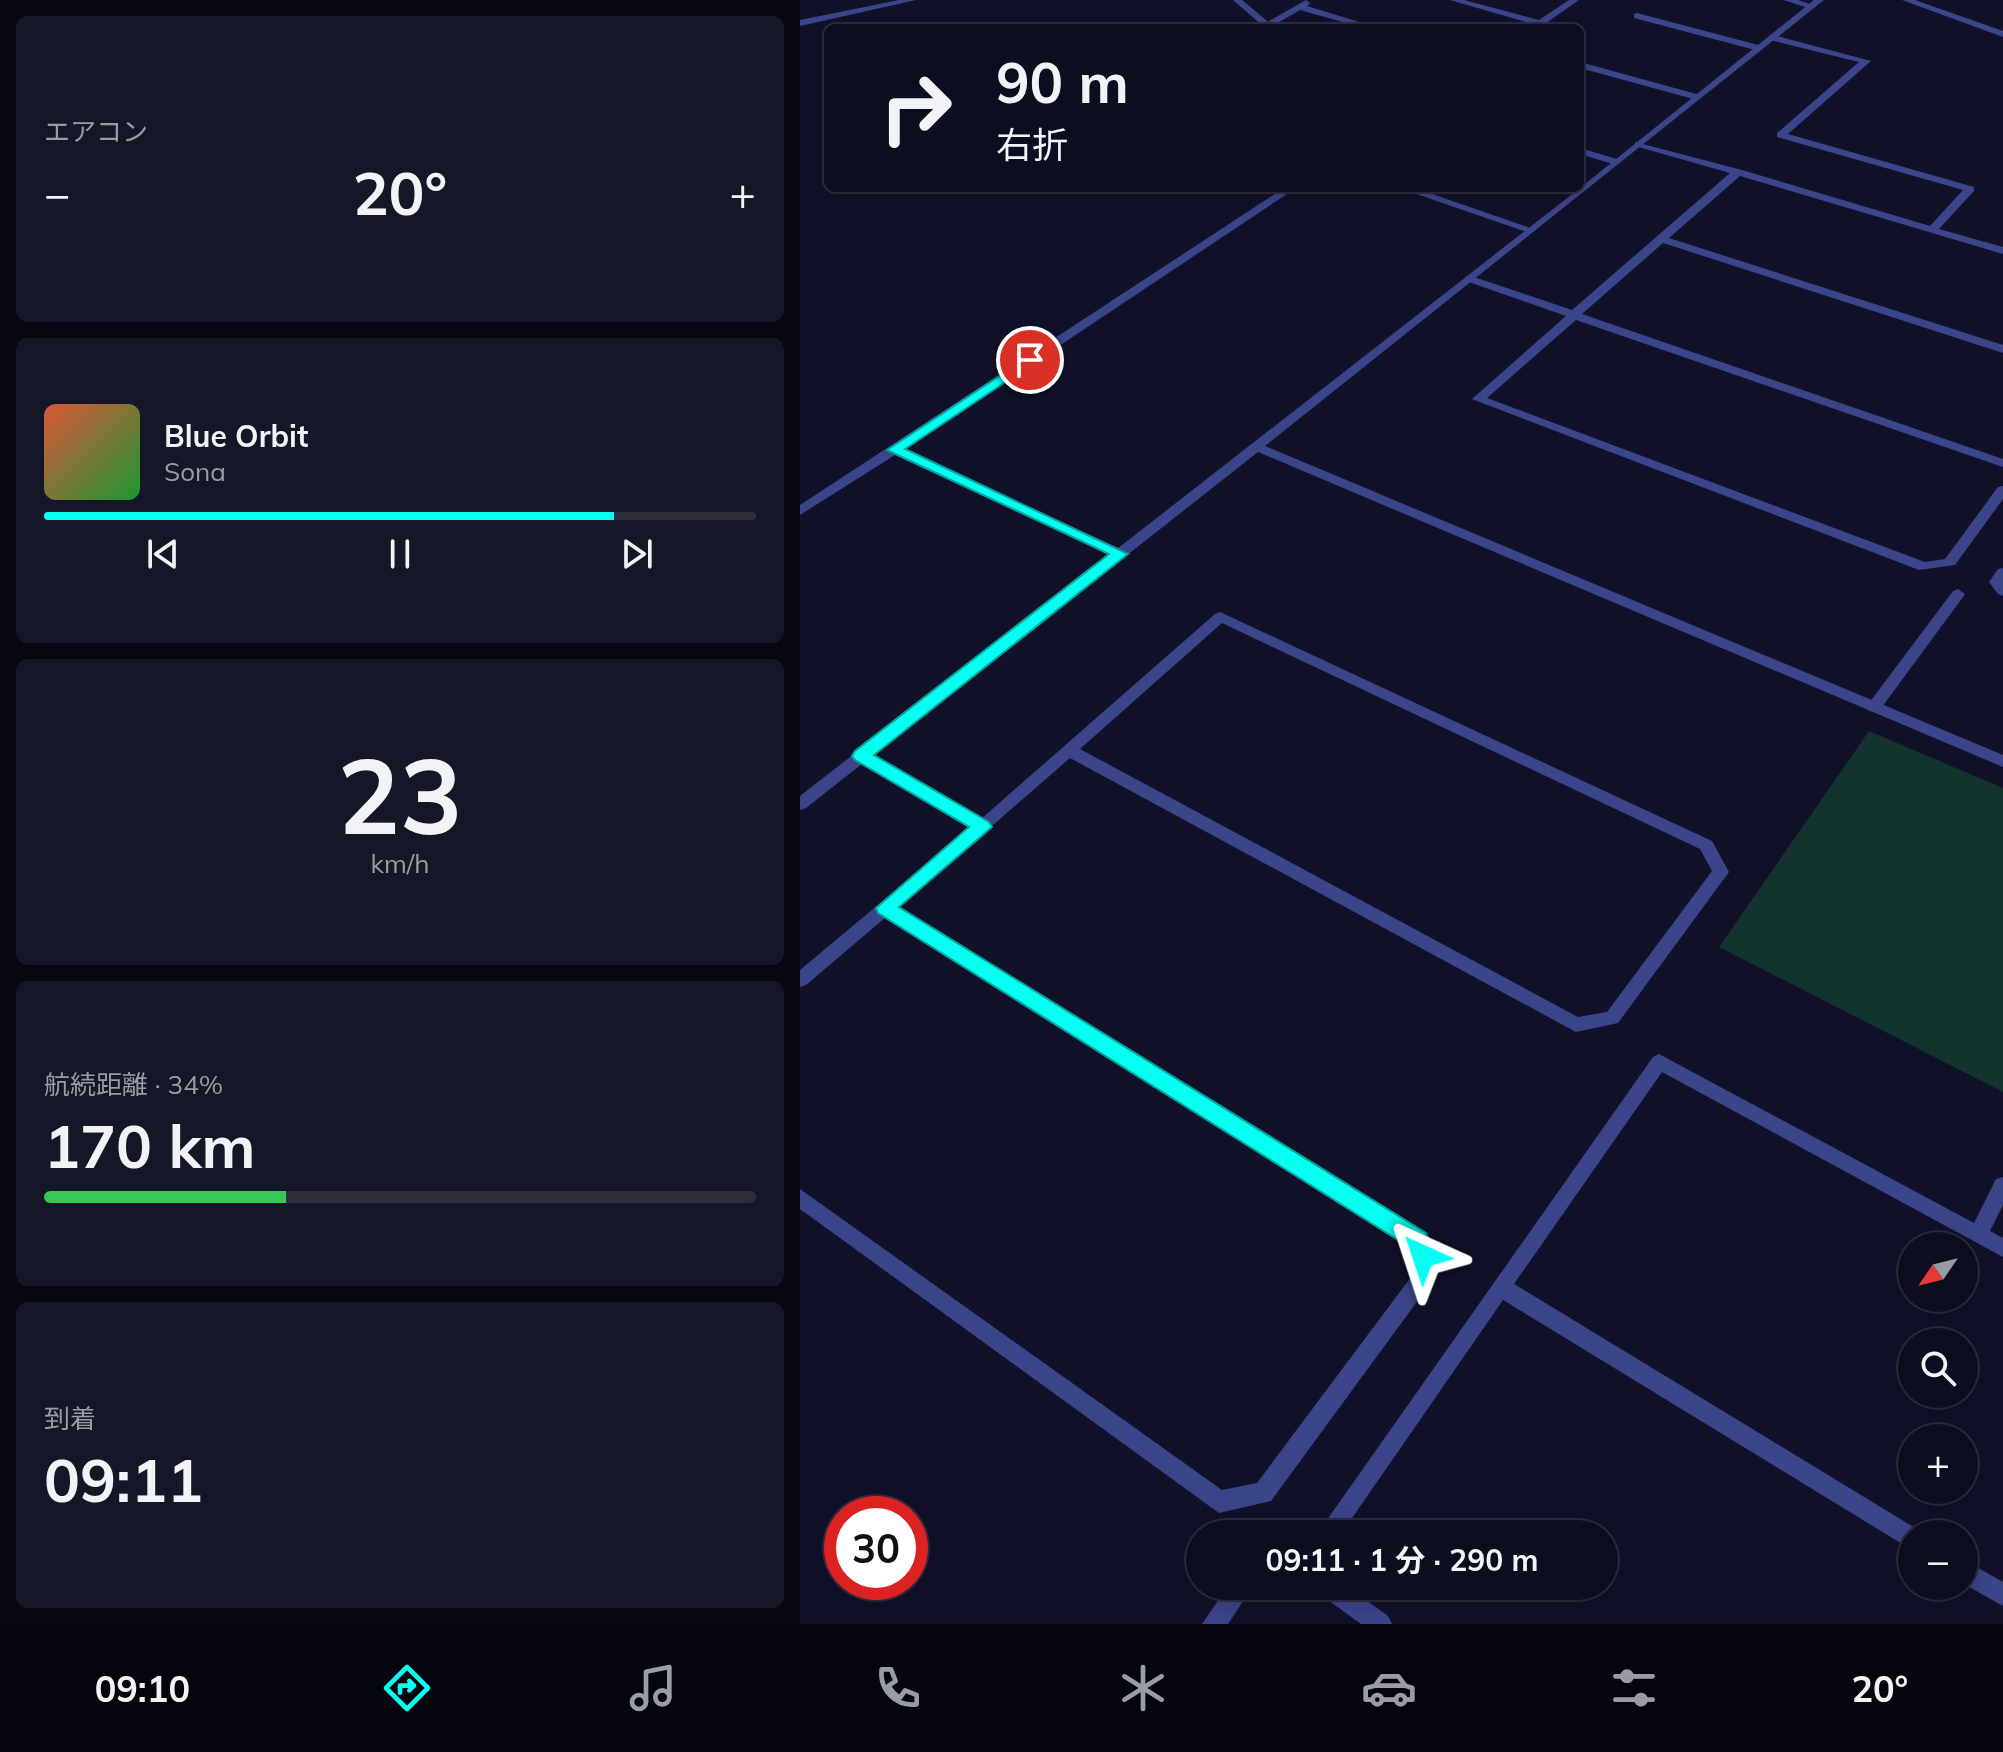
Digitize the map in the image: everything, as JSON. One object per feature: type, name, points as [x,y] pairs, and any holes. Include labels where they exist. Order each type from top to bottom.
[{"type":"street","points":[[800,23],[912,0]]},
{"type":"street","points":[[1237,0],[1262,24]]},
{"type":"street","points":[[1270,24],[1311,0]]},
{"type":"street","points":[[1454,0],[1530,24]]},
{"type":"street","points":[[1539,24],[1575,0]]},
{"type":"street","points":[[1787,0],[1816,3]]},
{"type":"street","points":[[1906,0],[2003,34]]},
{"type":"street","points":[[1584,188],[1816,3]]},
{"type":"street","points":[[1300,7],[1360,24]]},
{"type":"street","points":[[1637,16],[1759,48]]},
{"type":"street","points":[[1773,38],[1866,61],[1781,135],[1970,189],[1932,230]]},
{"type":"street","points":[[1584,66],[1697,97]]},
{"type":"street","points":[[1639,144],[2003,251]]},
{"type":"street","points":[[1584,152],[1616,162]]},
{"type":"street","points":[[1738,172],[1478,399],[1924,567],[1950,562],[2003,490]]},
{"type":"street","points":[[800,511],[1281,192]]},
{"type":"street","points":[[1416,192],[1531,230]]},
{"type":"street","points":[[800,804],[1578,192]]},
{"type":"street","points":[[1660,239],[2003,349]]},
{"type":"street","points":[[1470,279],[2003,463]]},
{"type":"street","points":[[1255,446],[2003,761]]},
{"type":"street","points":[[894,450],[1120,554]]},
{"type":"street","points":[[2003,572],[1996,582],[2003,591]]},
{"type":"street","points":[[1874,707],[1958,594]]},
{"type":"street","points":[[800,980],[982,827],[1069,750],[1220,617],[1706,845],[1721,872],[1612,1018],[1576,1025],[1069,750]]},
{"type":"street","points":[[861,756],[982,827]]},
{"type":"street","points":[[800,1198],[1219,1502],[1263,1493],[1428,1271],[1418,1240],[885,908]]},
{"type":"street","points":[[1338,1520],[1659,1062],[1972,1232]]},
{"type":"street","points":[[2003,1185],[1978,1235],[2003,1248]]},
{"type":"street","points":[[1500,1287],[1898,1530]]},
{"type":"street","points":[[1978,1580],[2003,1595]]},
{"type":"street","points":[[1214,1624],[1232,1600]]},
{"type":"street","points":[[1347,1600],[1380,1624]]},
{"type":"green space","points":[[1869,731],[2003,788],[2003,1092],[1719,947]]},
{"type":"route","points":[[1030,360],[894,450],[1120,554],[861,756],[982,827],[885,908],[1418,1240],[1423,1256]]}]
